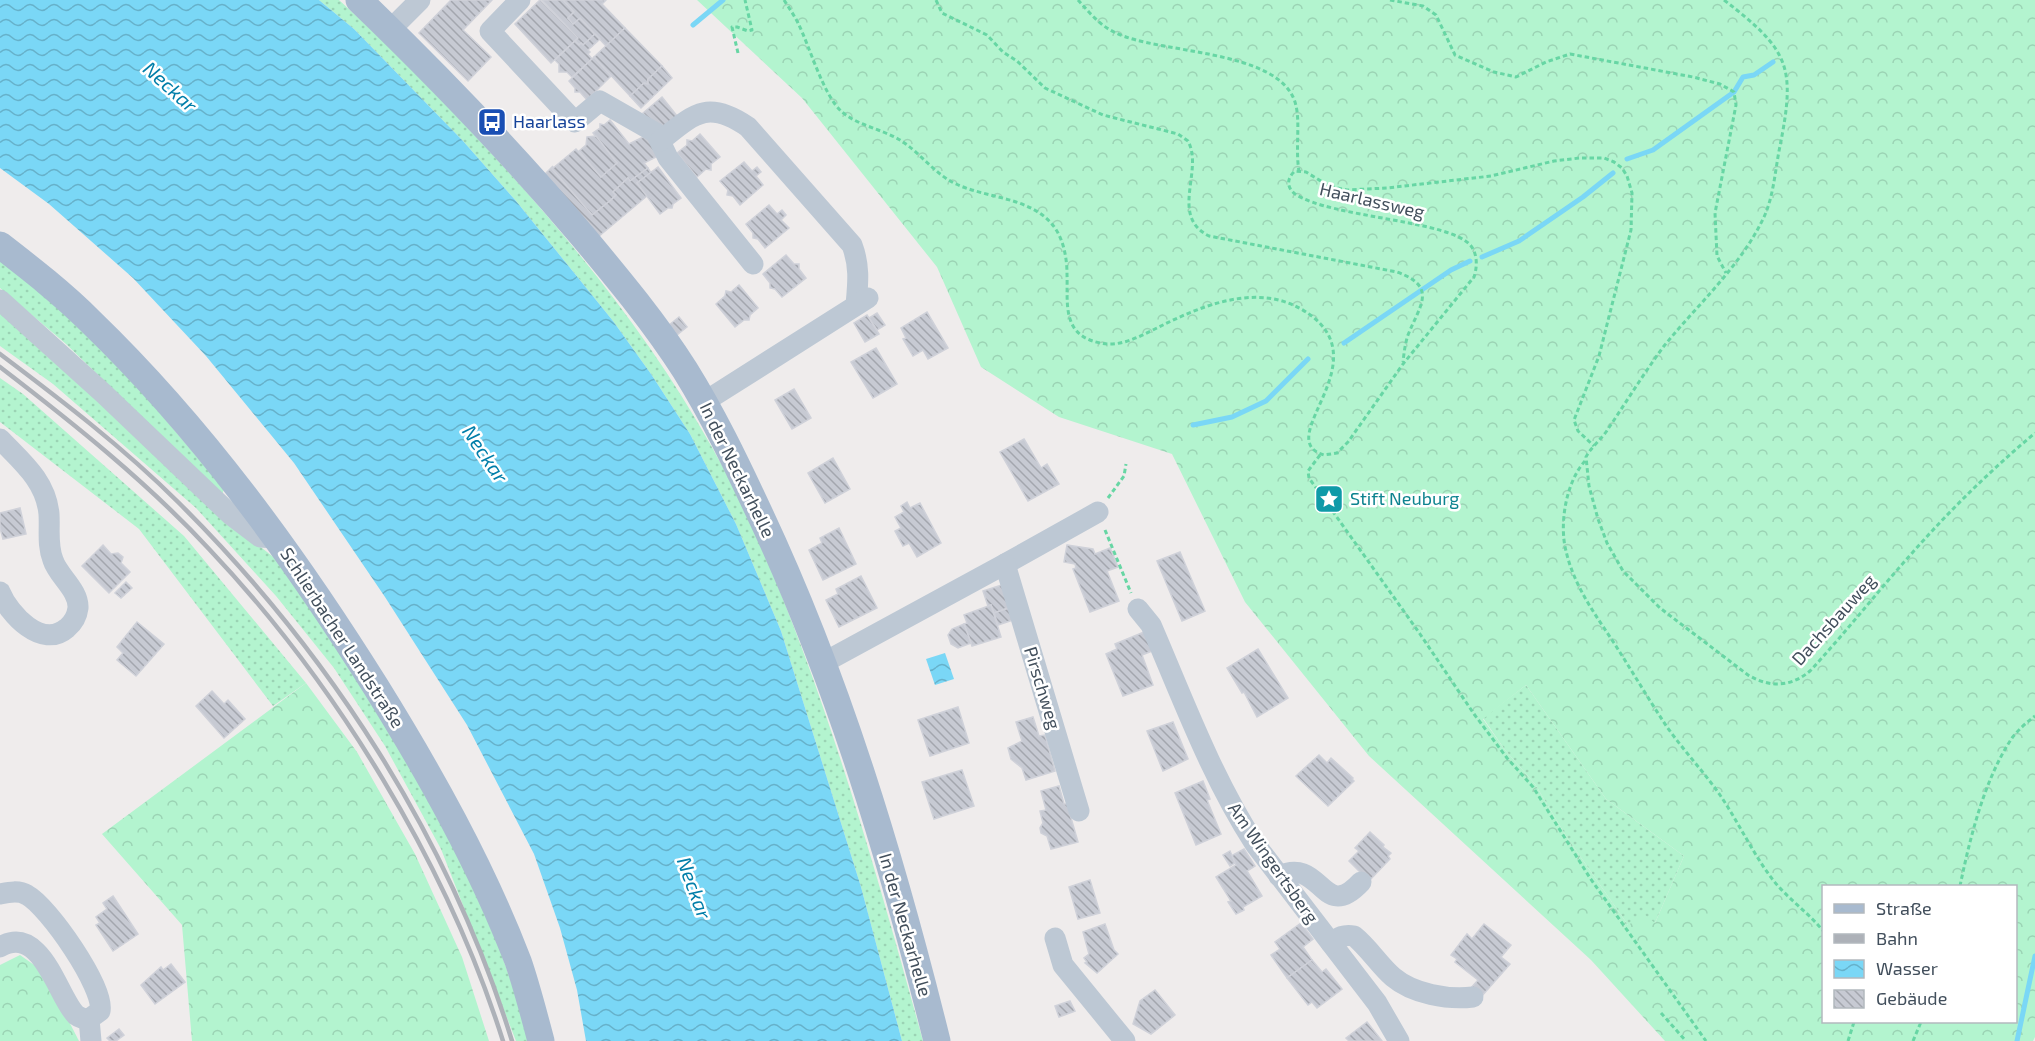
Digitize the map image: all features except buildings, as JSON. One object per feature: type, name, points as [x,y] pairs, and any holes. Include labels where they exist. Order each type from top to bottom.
[{"type":"main road","name":"In der Neckarhelle","points":[[359,0],[470,110],[560,210],[636,301],[704,402],[780,556],[822,663],[864,781],[938,1041]]},
{"type":"main road","name":"Schlierbacher Landstraße","points":[[0,245],[45,280],[127,358],[218,462],[333,619],[416,751],[470,852],[518,962],[541,1041]]},
{"type":"street","points":[[390,30],[420,0]]},
{"type":"street","points":[[520,0],[490,30],[575,122],[600,101],[628,108],[656,133],[668,158],[753,264]]},
{"type":"street","points":[[660,141],[697,113],[717,112],[734,117],[748,127],[852,245],[857,258],[862,301],[704,402]]},
{"type":"street","points":[[0,300],[103,393],[231,515],[260,537],[275,538]]},
{"type":"street","points":[[0,439],[34,475],[44,491],[48,506],[51,554],[57,570],[75,594],[78,605],[76,615],[62,632],[45,634],[32,629],[15,616],[0,592]]},
{"type":"street","points":[[822,663],[1005,564],[1101,518]]},
{"type":"street","name":"Pirschweg","points":[[1005,564],[1079,811]]},
{"type":"street","name":"Am Wingertsberg","points":[[1137,609],[1152,625],[1226,796],[1256,844],[1377,1003],[1399,1041]]},
{"type":"street","points":[[1280,876],[1297,871],[1307,874],[1325,892],[1332,895],[1347,894],[1361,882]]},
{"type":"street","points":[[0,894],[17,892],[25,894],[42,907],[90,977],[100,998],[100,1011],[89,1019],[83,1019],[74,1013],[56,978],[33,950],[15,943],[0,947]]},
{"type":"street","points":[[1331,943],[1338,937],[1354,936],[1393,977],[1406,986],[1458,999],[1473,997]]},
{"type":"street","points":[[1055,938],[1063,965],[1125,1041]]},
{"type":"street","points":[[89,1019],[91,1041]]},
{"type":"path","points":[[738,52],[732,27],[752,30],[745,0]]},
{"type":"path","points":[[784,0],[797,21],[828,92],[837,107],[852,119],[902,141],[953,183],[1033,209],[1054,226],[1063,246],[1067,274],[1068,315],[1073,326],[1086,338],[1108,345],[1125,342],[1177,318],[1250,297],[1269,298],[1288,303],[1300,308],[1313,318],[1330,338],[1335,359],[1331,379],[1308,432],[1310,445],[1320,455],[1308,471],[1309,478],[1474,714],[1507,758],[1528,779],[1590,878],[1706,1041]]},
{"type":"path","points":[[936,0],[942,13],[987,34],[1003,52],[1017,61],[1046,88],[1103,115],[1183,136],[1190,145],[1192,156],[1190,212],[1193,222],[1202,232],[1209,236],[1397,272],[1416,281],[1422,290],[1423,299],[1406,340],[1403,364]]},
{"type":"path","points":[[1078,0],[1096,19],[1116,33],[1134,40],[1200,52],[1258,68],[1282,81],[1295,101],[1296,157],[1299,171]]},
{"type":"path","points":[[1390,0],[1423,6],[1436,15],[1455,55],[1494,72],[1516,77],[1546,62],[1570,54],[1693,77],[1720,84],[1734,92],[1736,105],[1715,213],[1717,256],[1726,273]]},
{"type":"path","points":[[1724,0],[1760,29],[1779,52],[1787,74],[1789,98],[1774,181],[1765,215],[1746,249],[1665,346],[1625,400],[1604,435],[1588,453],[1586,461],[1579,468],[1572,482],[1567,500],[1563,535],[1566,554],[1580,589],[1666,726],[1725,802],[1774,882],[1822,930]]},
{"type":"path","name":"Haarlassweg","points":[[1320,455],[1334,454],[1345,446],[1403,364],[1474,277],[1477,269],[1474,252],[1465,241],[1446,232],[1342,210],[1304,198],[1291,190],[1288,184],[1291,174],[1299,171],[1306,172],[1329,186],[1347,190],[1387,188],[1491,177],[1554,161],[1580,158],[1604,158],[1614,162],[1628,176],[1632,193],[1631,230],[1599,356],[1574,420],[1578,431],[1594,446]]},
{"type":"path","name":"Dachsbauweg","points":[[1586,461],[1589,486],[1602,533],[1617,561],[1632,582],[1660,608],[1748,675],[1764,683],[1781,685],[1798,679],[1810,671],[1955,506],[1989,472],[2035,433]]},
{"type":"path","points":[[1126,464],[1124,476],[1101,518],[1137,609]]},
{"type":"path","points":[[1960,885],[1971,840],[1997,765],[2013,737],[2035,716]]},
{"type":"path","points":[[1661,1013],[1686,1041]]},
{"type":"path","points":[[1848,1041],[1854,1023]]},
{"type":"path","points":[[1913,1041],[1921,1023]]},
{"type":"green space","points":[[319,0],[339,0],[360,19],[443,101],[532,198],[616,301],[691,411],[739,496],[797,634],[865,836],[923,1041],[902,1041],[861,887],[781,631],[736,524],[690,434],[613,321],[516,201],[463,141],[354,29]]},
{"type":"green space","points":[[697,0],[2035,0],[2035,1037],[2033,1041],[1665,1041],[1591,960],[1369,756],[1245,602],[1172,454],[1059,417],[981,367],[937,267],[802,98]],"holes":[[[1526,685],[1606,799],[1684,856],[1655,923],[1645,915],[1628,925],[1566,836],[1535,784],[1505,750],[1483,719]]]},
{"type":"green space","points":[[0,261],[105,348],[224,489],[222,495],[66,344],[0,288]]},
{"type":"green space","points":[[0,312],[233,525],[281,563],[314,608],[437,809],[493,930],[522,1013],[529,1041],[516,1041],[441,849],[385,746],[334,668],[276,596],[196,508],[53,384],[0,346]]},
{"type":"green space","points":[[0,378],[23,394],[184,536],[306,683],[273,706],[139,529],[0,422]]},
{"type":"green space","points":[[306,683],[357,752],[415,854],[462,957],[489,1041],[192,1041],[182,925],[102,834]]},
{"type":"green space","points":[[1526,685],[1606,799],[1684,856],[1655,923],[1628,925],[1566,836],[1535,784],[1505,750],[1483,718]]},
{"type":"green space","points":[[20,955],[37,967],[79,1041],[0,1041],[0,965]]},
{"type":"water","name":"Neckar","points":[[0,0],[319,0],[354,29],[463,141],[516,201],[613,321],[651,374],[690,434],[736,524],[781,631],[861,887],[902,1041],[586,1041],[577,990],[560,928],[534,854],[467,725],[385,597],[294,463],[206,356],[133,278],[49,204],[0,168]]},
{"type":"water","points":[[945,653],[954,679],[935,685],[926,659]]},
{"type":"waterway","points":[[693,25],[723,0]]},
{"type":"waterway","points":[[1627,159],[1653,150],[1734,92],[1743,77],[1754,75],[1773,62]]},
{"type":"waterway","points":[[1482,257],[1519,241],[1583,197],[1613,173]]},
{"type":"waterway","points":[[1344,343],[1451,270],[1470,261]]},
{"type":"waterway","points":[[1193,425],[1232,417],[1266,401],[1308,359]]},
{"type":"waterway","points":[[2017,1041],[2035,956]]},
{"type":"railway","points":[[0,354],[114,443],[178,502],[233,560],[285,621],[333,685],[378,751],[418,820],[454,892],[486,965],[512,1041]]},
{"type":"railway","points":[[0,367],[82,431],[185,524],[256,601],[301,658],[383,779],[419,843],[451,908],[503,1041]]},
{"type":"place","name":"Haarlass","points":[[492,122]]},
{"type":"place","name":"Stift Neuburg","points":[[1329,499]]}]
